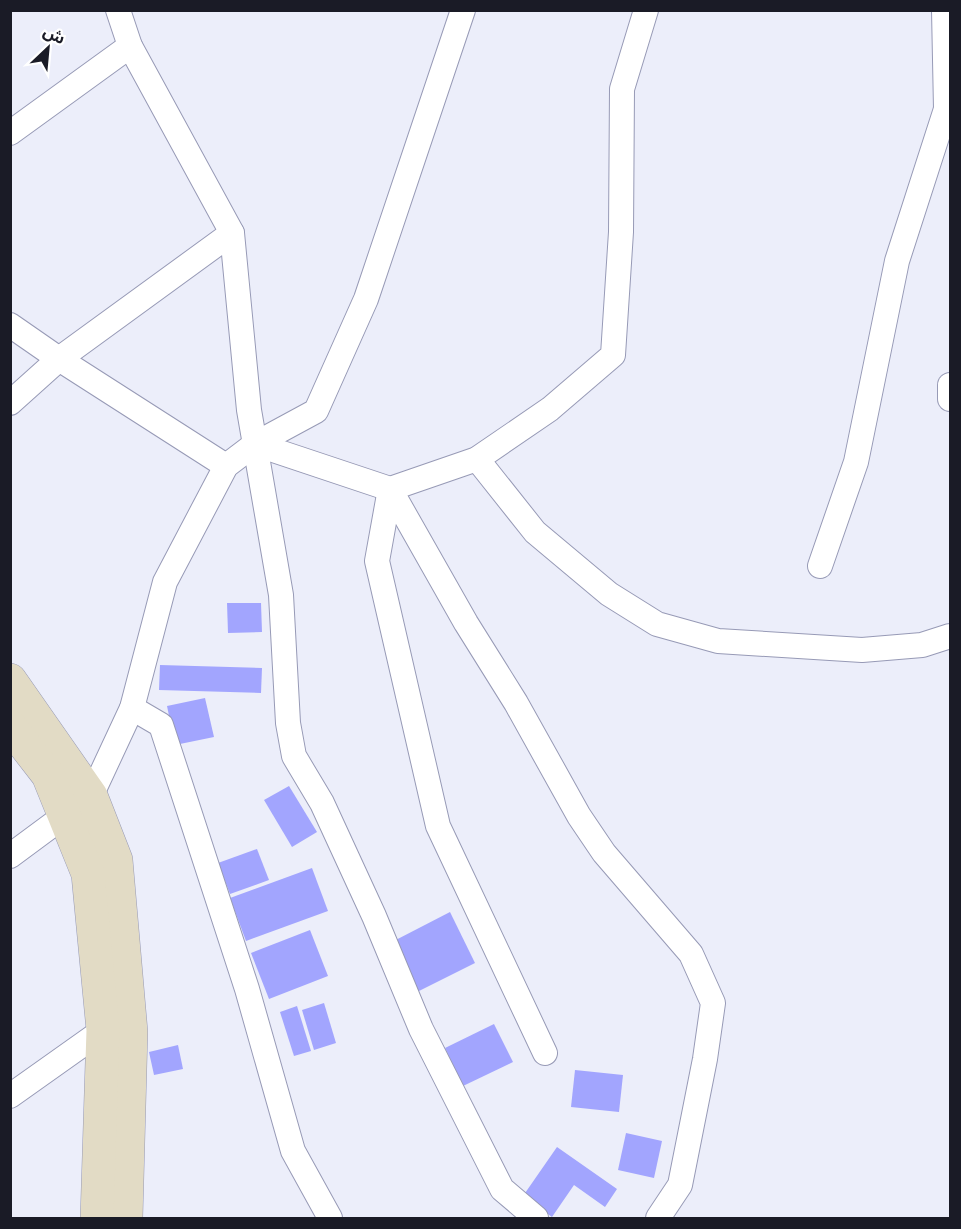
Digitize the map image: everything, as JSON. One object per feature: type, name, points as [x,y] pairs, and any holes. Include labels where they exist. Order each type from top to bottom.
[{"type":"main road","points":[[10,680],[91,796],[117,860],[117,1031],[126,1218]]},
{"type":"main road","points":[[10,726],[48,775],[88,874],[117,1031],[97,1218]]},
{"type":"street","points":[[118,10],[130,46],[232,233],[249,410],[281,595],[288,723],[294,756],[322,802],[374,916],[421,1029],[502,1189],[536,1218]]},
{"type":"street","points":[[10,856],[91,796],[132,708],[165,582],[226,466],[255,444],[316,411],[366,299],[463,10]]},
{"type":"street","points":[[255,444],[390,489],[477,459],[550,409],[613,355],[621,232],[622,89],[646,10]]},
{"type":"street","points":[[820,566],[856,462],[897,261],[949,117],[944,10]]},
{"type":"street","points":[[13,124],[130,46]]},
{"type":"street","points":[[10,403],[59,359],[232,233]]},
{"type":"street","points":[[10,325],[226,466]]},
{"type":"street","points":[[951,385],[951,399]]},
{"type":"street","points":[[477,459],[535,532],[609,594],[657,624],[718,641],[862,650],[922,645],[951,636]]},
{"type":"street","points":[[390,489],[377,561],[438,826],[545,1053]]},
{"type":"street","points":[[390,489],[466,623],[516,703],[579,816],[604,854],[691,954],[713,1003],[705,1059],[680,1185],[658,1218]]},
{"type":"street","points":[[132,708],[161,725],[248,989],[293,1151],[330,1218]]},
{"type":"street","points":[[10,1096],[117,1031]]},
{"type":"building","points":[[227,603],[261,603],[262,632],[228,633]]},
{"type":"building","points":[[160,665],[262,668],[261,693],[159,690]]},
{"type":"building","points":[[205,698],[214,737],[175,745],[167,706]]},
{"type":"building","points":[[289,786],[317,832],[292,847],[264,800]]},
{"type":"building","points":[[257,849],[269,880],[230,894],[218,863]]},
{"type":"building","points":[[312,868],[328,911],[246,941],[230,898]]},
{"type":"building","points":[[450,912],[475,963],[413,994],[388,944]]},
{"type":"building","points":[[310,930],[328,976],[269,999],[251,953]]},
{"type":"building","points":[[324,1003],[336,1043],[314,1050],[302,1010]]},
{"type":"building","points":[[297,1006],[311,1051],[294,1056],[280,1012]]},
{"type":"building","points":[[494,1024],[513,1062],[463,1086],[445,1048]]},
{"type":"building","points":[[178,1045],[183,1069],[154,1075],[149,1052]]},
{"type":"building","points":[[575,1070],[623,1075],[619,1112],[571,1107]]},
{"type":"building","points":[[626,1133],[662,1141],[654,1178],[618,1170]]},
{"type":"building","points":[[557,1147],[617,1189],[605,1207],[574,1185],[552,1217],[523,1196]]}]
